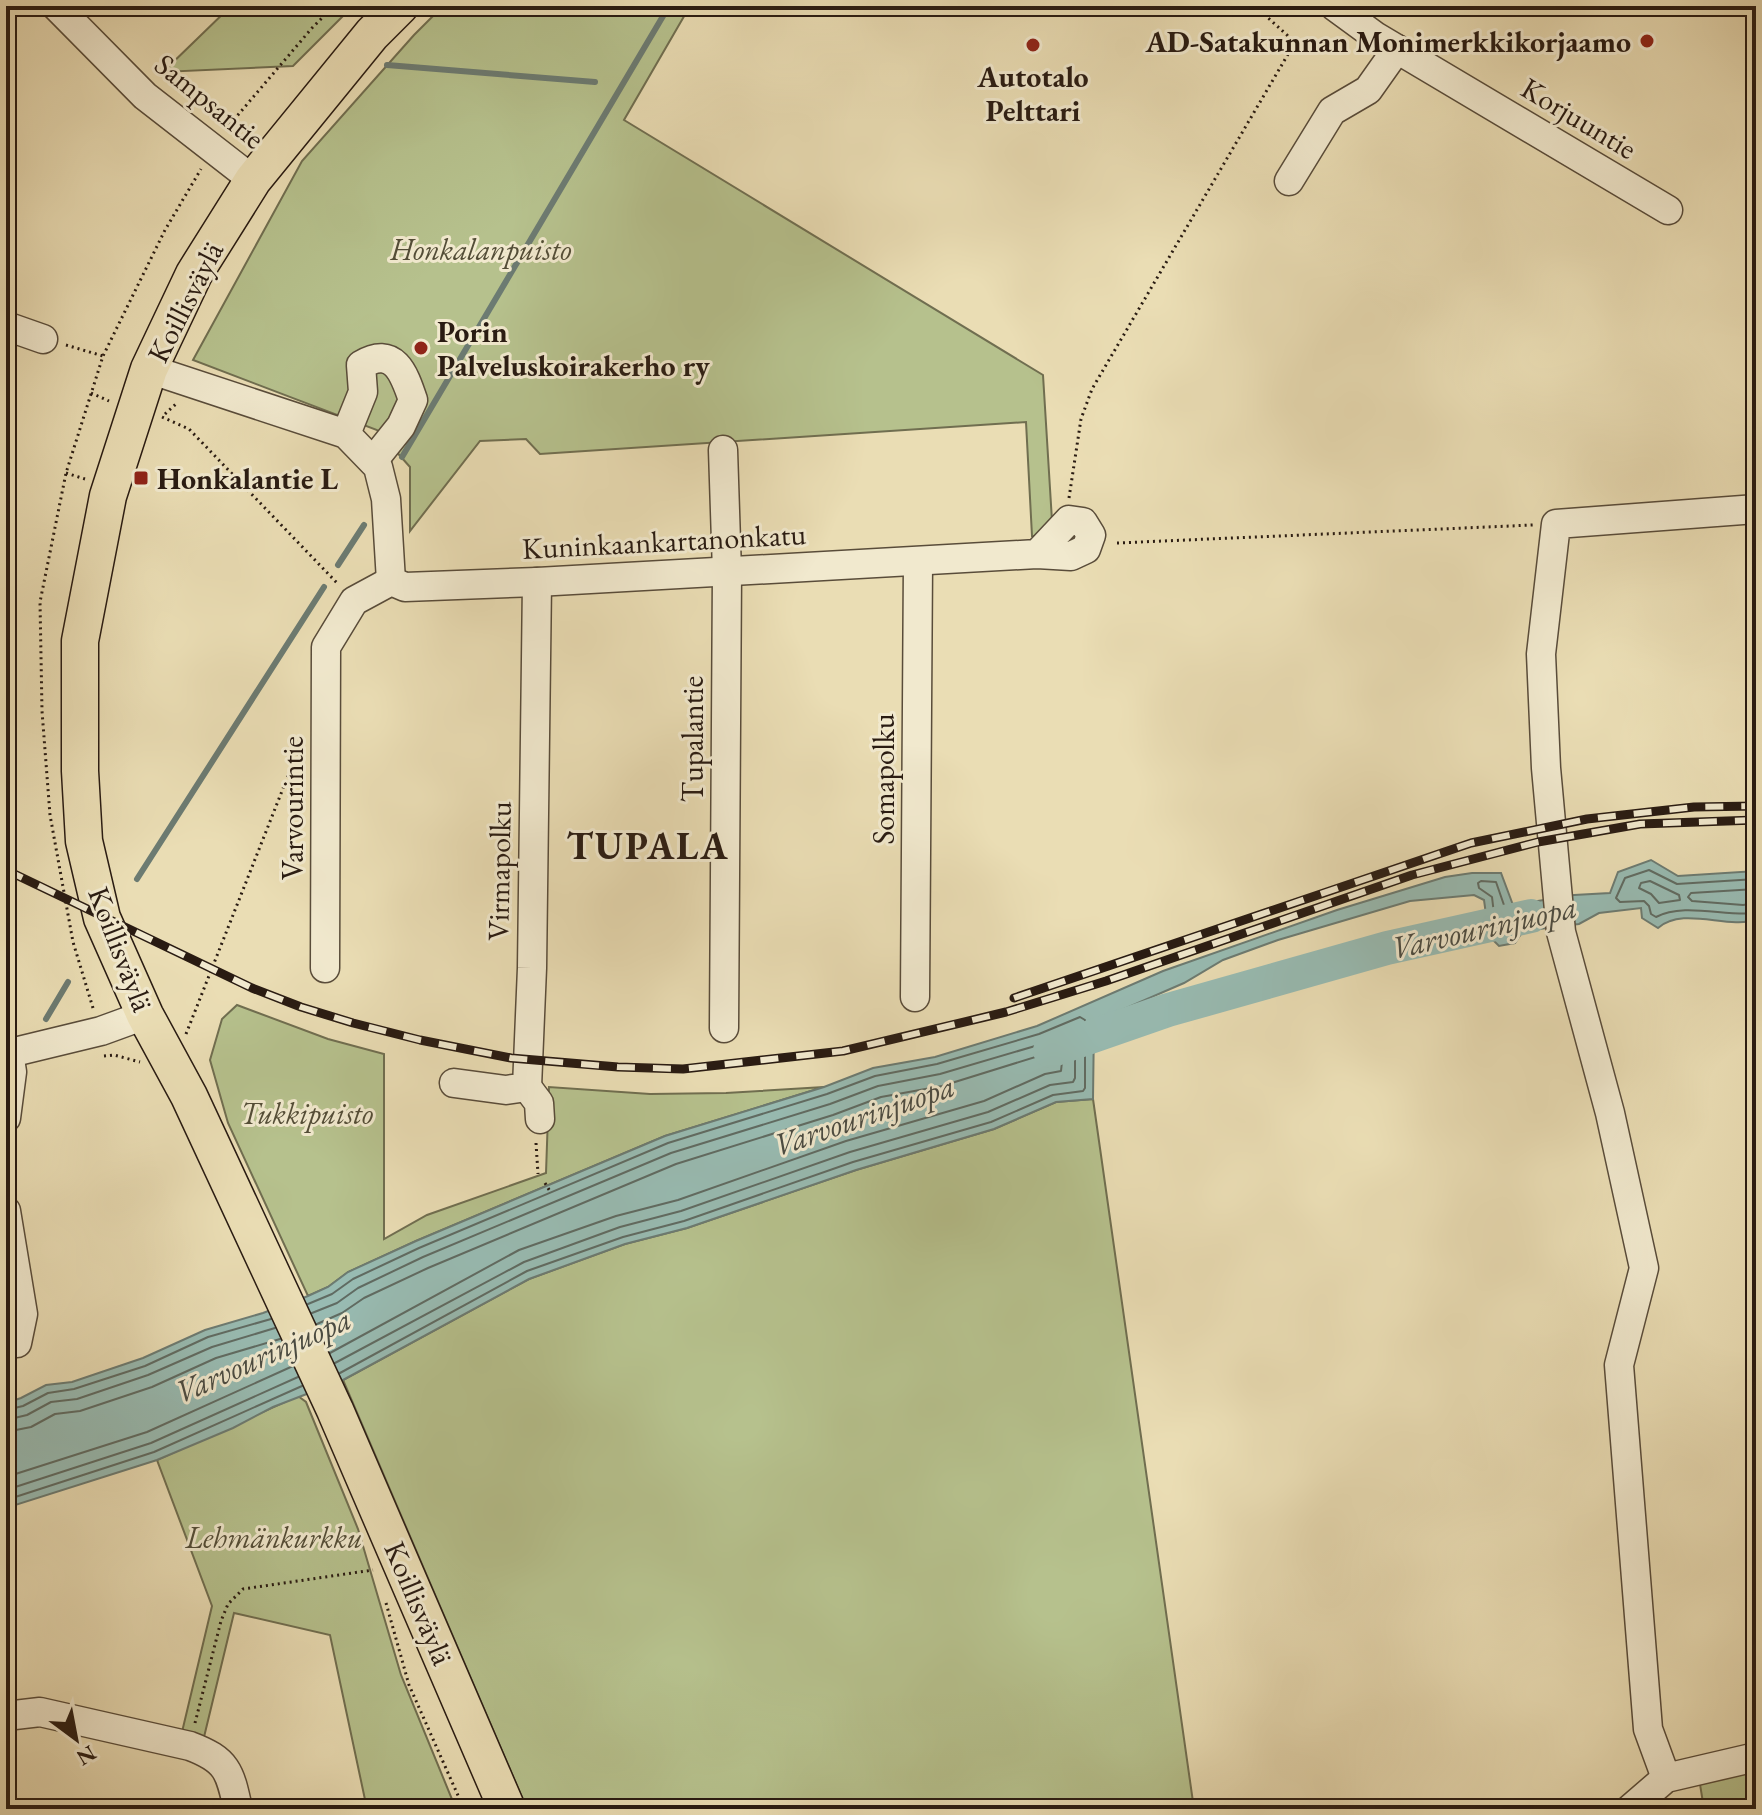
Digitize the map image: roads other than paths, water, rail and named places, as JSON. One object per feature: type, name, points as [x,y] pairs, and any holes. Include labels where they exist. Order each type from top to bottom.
[{"type":"main road","name":"Koillisväylä","points":[[400,6],[372,34],[253,180],[194,274],[149,369],[108,496],[80,641],[80,771],[84,841],[102,918],[145,1015],[189,1096],[335,1410],[507,1809]]},
{"type":"street","name":"Sampsantie","points":[[56,6],[145,96],[253,180]]},
{"type":"street","name":"Korjuuntie","points":[[1334,6],[1397,49],[1668,210]]},
{"type":"street","points":[[1289,181],[1332,111],[1368,90],[1397,49]]},
{"type":"street","points":[[6,326],[43,339]]},
{"type":"street","points":[[346,434],[363,392],[361,365],[374,357],[388,359],[404,372],[413,400],[401,426],[373,461]]},
{"type":"street","points":[[149,369],[346,434],[378,467],[386,499],[391,581]]},
{"type":"street","name":"Tupalantie","points":[[723,450],[727,572],[724,1028]]},
{"type":"street","points":[[1666,1778],[1648,1729],[1619,1365],[1644,1268],[1610,1113],[1561,932],[1552,850],[1541,654],[1556,524],[1756,509]]},
{"type":"street","name":"Kuninkaankartanonkatu","points":[[391,581],[405,587],[1037,554],[1071,556],[1086,549],[1091,535],[1083,522],[1069,520]]},
{"type":"street","name":"Somapolku","points":[[915,997],[918,562]]},
{"type":"street","name":"Varvourintie","points":[[325,968],[326,647],[354,601],[391,581]]},
{"type":"street","name":"Virmapolku","points":[[527,1087],[532,968],[537,582]]},
{"type":"street","points":[[6,1118],[12,1072],[8,1053],[101,1031],[145,1015]]},
{"type":"street","points":[[454,1083],[506,1090],[527,1087],[539,1103],[540,1119]]},
{"type":"street","points":[[6,1213],[23,1314],[17,1343]]},
{"type":"street","points":[[6,1716],[40,1712],[190,1746],[213,1755],[231,1776],[238,1809]]},
{"type":"street","points":[[1636,1806],[1666,1778],[1756,1757]]},
{"type":"water","points":[[1651,860],[1678,876],[1756,871],[1756,920],[1732,922],[1692,918],[1668,922],[1658,928],[1642,918],[1641,908],[1599,913],[1579,924],[1539,929],[1521,934],[1515,943],[1499,946],[1489,936],[1484,900],[1474,895],[1410,901],[1278,940],[1223,960],[1184,983],[1094,1022],[1093,1099],[1056,1102],[994,1129],[856,1170],[687,1228],[625,1244],[529,1279],[343,1380],[273,1407],[233,1428],[157,1460],[6,1508],[6,1403],[46,1385],[72,1382],[143,1358],[205,1330],[308,1296],[328,1287],[348,1272],[416,1241],[665,1136],[824,1087],[873,1068],[935,1057],[1037,1026],[1163,971],[1337,910],[1445,877],[1501,873],[1513,905],[1574,895],[1610,893],[1618,872]]},
{"type":"waterway","points":[[402,457],[669,6]]},
{"type":"waterway","points":[[387,65],[595,82]]},
{"type":"waterway","points":[[338,565],[364,525]]},
{"type":"waterway","points":[[137,879],[324,587]]},
{"type":"waterway","name":"Varvourinjuopa","points":[[1050,1051],[1168,1010],[1387,948],[1531,916]]},
{"type":"waterway","points":[[46,1019],[68,982]]},
{"type":"railway","points":[[1014,998],[1471,843],[1587,819],[1694,807],[1756,806]]},
{"type":"railway","points":[[6,870],[252,988],[353,1023],[511,1058],[683,1069],[843,1051],[1006,1012],[1106,981],[1412,875],[1538,842],[1640,824],[1756,820]]},
{"type":"place","name":"AD-Satakunnan Monimerkkikorjaamo","points":[[1647,41]]},
{"type":"place","name":"Autotalo Pelttari","points":[[1033,45]]},
{"type":"place","name":"Porin Palveluskoirakerho ry","points":[[421,348]]},
{"type":"place","name":"Honkalantie L","points":[[141,478]]},
{"type":"district","name":"TUPALA","points":[[648,845]]},
{"type":"park label","name":"Honkalanpuisto","points":[[481,249]]},
{"type":"park label","name":"Tukkipuisto","points":[[307,1113]]},
{"type":"park label","name":"Lehmänkurkku","points":[[274,1537]]}]
